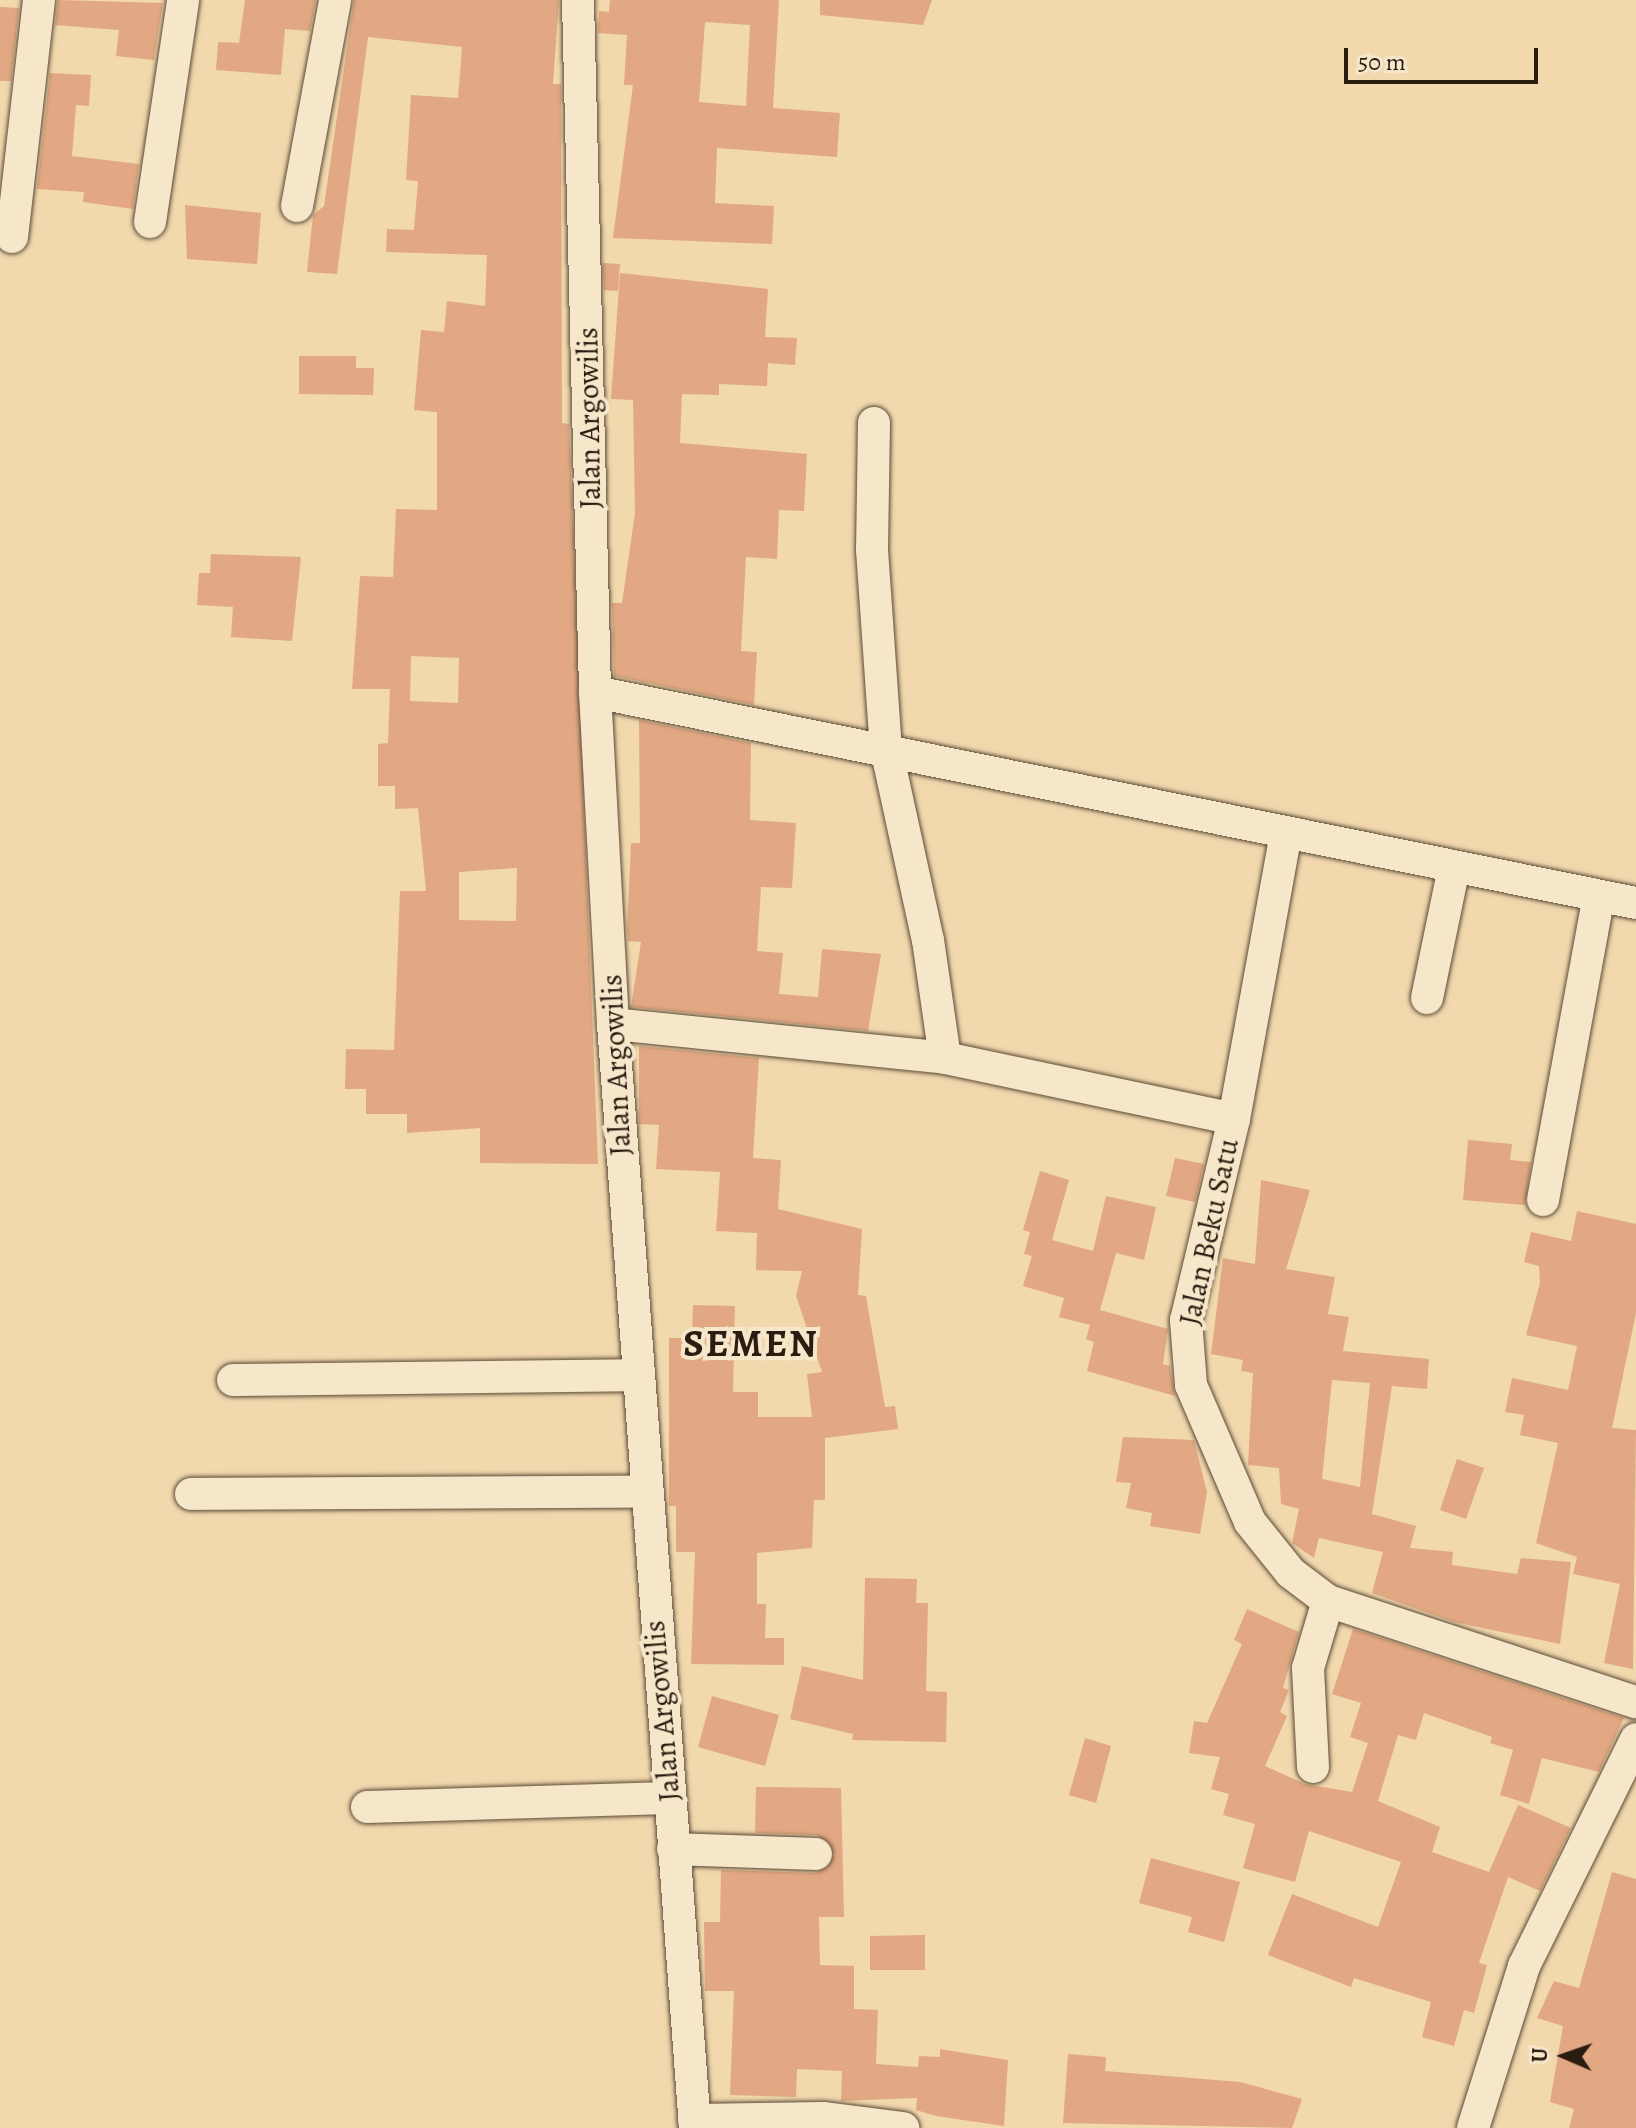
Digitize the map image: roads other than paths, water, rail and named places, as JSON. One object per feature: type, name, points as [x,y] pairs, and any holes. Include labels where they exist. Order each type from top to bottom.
[{"type":"street","points":[[12,237],[39,0]]},
{"type":"street","points":[[150,222],[183,0]]},
{"type":"street","points":[[297,206],[335,0]]},
{"type":"street","name":"Jalan Argowilis","points":[[578,0],[595,692],[613,1024],[643,1492],[695,2124]]},
{"type":"street","points":[[874,423],[872,550],[886,748],[928,940],[945,1058]]},
{"type":"street","points":[[595,692],[886,748],[1454,868],[1636,903]]},
{"type":"street","name":"Jalan Beku Satu","points":[[1286,833],[1234,1119],[1186,1320],[1191,1385],[1250,1522],[1291,1573],[1328,1601],[1636,1702]]},
{"type":"street","points":[[1427,998],[1454,868]]},
{"type":"street","points":[[1543,1200],[1599,896]]},
{"type":"street","points":[[613,1024],[945,1058],[1234,1119]]},
{"type":"street","points":[[233,1380],[635,1375]]},
{"type":"street","points":[[191,1494],[643,1492]]},
{"type":"street","points":[[1313,1767],[1308,1668],[1328,1601]]},
{"type":"street","points":[[1473,2128],[1524,1966],[1636,1739]]},
{"type":"street","points":[[367,1807],[669,1798]]},
{"type":"street","points":[[673,1849],[816,1854]]},
{"type":"street","points":[[695,2124],[823,2118],[903,2128]]},
{"type":"district","name":"SEMEN","points":[[751,1344]]}]
